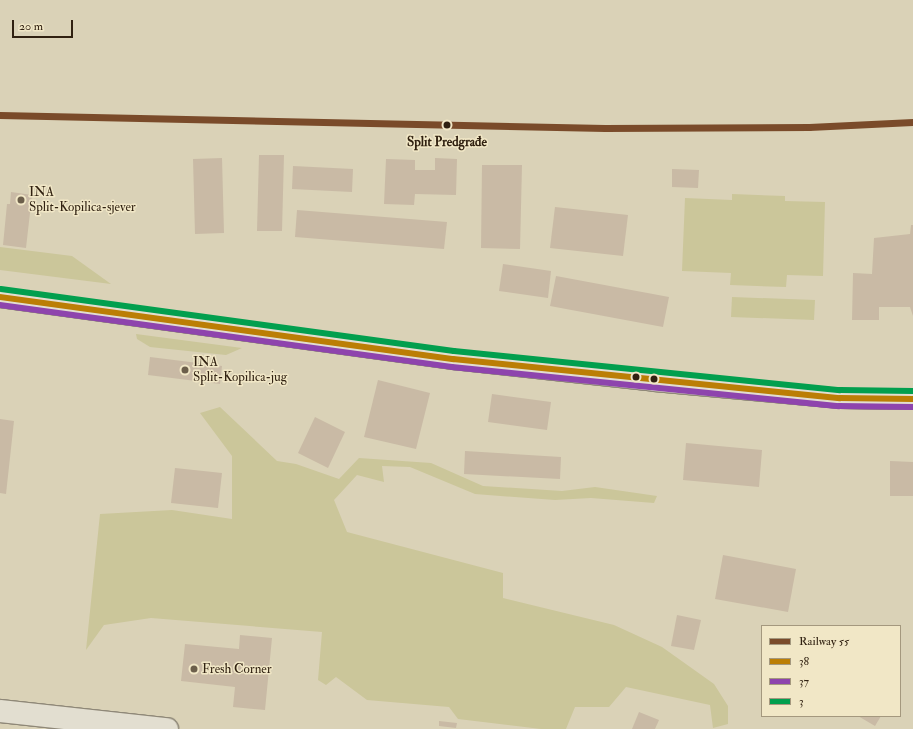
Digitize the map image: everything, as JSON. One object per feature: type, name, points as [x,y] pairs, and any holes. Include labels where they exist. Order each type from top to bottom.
[{"type":"main road","points":[[0,711],[167,729]]},
{"type":"street","points":[[0,297],[453,360],[832,397],[913,399]]},
{"type":"shaded area","points":[[732,194],[785,196],[785,201],[825,202],[823,276],[787,275],[786,287],[730,285],[731,273],[682,271],[685,198],[732,200]]},
{"type":"shaded area","points":[[0,247],[72,256],[111,284],[0,270]]},
{"type":"shaded area","points":[[732,297],[815,300],[814,320],[731,317]]},
{"type":"shaded area","points":[[136,334],[242,348],[226,355],[150,347],[137,339]]},
{"type":"shaded area","points":[[220,407],[277,461],[296,464],[339,479],[359,458],[431,463],[483,486],[562,491],[595,487],[657,496],[654,503],[591,498],[555,500],[475,494],[410,467],[382,466],[384,482],[357,475],[334,500],[347,532],[503,573],[503,598],[614,625],[662,647],[714,684],[728,706],[728,724],[713,728],[710,705],[626,687],[609,707],[575,707],[566,729],[541,729],[458,719],[449,707],[367,700],[336,677],[326,685],[318,680],[322,632],[151,618],[104,625],[86,650],[100,514],[172,510],[232,519],[232,456],[200,413]]},
{"type":"building","points":[[259,155],[284,155],[282,231],[257,231]]},
{"type":"building","points":[[222,158],[224,233],[195,234],[193,159]]},
{"type":"building","name":"Split Predgrađe","points":[[435,158],[457,159],[456,195],[415,194],[414,205],[384,204],[386,159],[415,160],[415,170],[435,170]]},
{"type":"building","points":[[482,165],[522,165],[520,249],[481,248]]},
{"type":"building","points":[[293,166],[353,169],[352,192],[292,189]]},
{"type":"building","points":[[672,169],[699,170],[698,188],[672,187]]},
{"type":"building","points":[[11,192],[32,195],[26,248],[3,245],[7,204],[10,204]]},
{"type":"building","points":[[555,207],[628,215],[623,256],[550,248]]},
{"type":"building","points":[[297,210],[447,222],[444,249],[295,237]]},
{"type":"building","points":[[911,225],[913,225],[913,316],[910,307],[879,307],[879,320],[852,320],[853,273],[872,274],[874,238],[910,234]]},
{"type":"building","points":[[503,264],[551,271],[548,298],[499,291]]},
{"type":"building","points":[[556,276],[669,297],[663,327],[550,306]]},
{"type":"building","name":"INA Split-Kopilica-jug","points":[[150,357],[222,366],[220,384],[148,375]]},
{"type":"building","points":[[378,380],[430,393],[416,449],[364,437]]},
{"type":"building","points":[[492,394],[551,402],[547,430],[488,422]]},
{"type":"building","points":[[315,417],[345,432],[328,468],[298,453]]},
{"type":"building","points":[[0,419],[14,421],[6,494],[0,493]]},
{"type":"building","points":[[686,443],[762,450],[759,487],[683,480]]},
{"type":"building","points":[[465,451],[561,457],[560,479],[464,474]]},
{"type":"building","points":[[890,461],[913,462],[913,496],[890,496]]},
{"type":"building","points":[[175,468],[222,473],[218,508],[171,503]]},
{"type":"building","points":[[723,555],[796,569],[788,612],[715,599]]},
{"type":"building","points":[[677,615],[701,620],[694,650],[671,646]]},
{"type":"building","points":[[240,635],[272,638],[265,710],[233,707],[235,687],[181,681],[185,644],[239,649]]},
{"type":"building","points":[[639,712],[659,720],[655,729],[632,729]]},
{"type":"building","points":[[860,717],[880,717],[875,726]]},
{"type":"building","points":[[439,721],[457,723],[456,728],[439,726]]},
{"type":"rail line","name":"55","points":[[0,115],[605,128],[809,127],[913,122]]},
{"type":"transit line","name":"3","points":[[1,289],[454,351],[840,390],[913,391]]},
{"type":"transit line","name":"38","points":[[0,297],[453,359],[840,398],[913,399]]},
{"type":"transit line","name":"37","points":[[0,305],[452,367],[839,406],[913,407]]},
{"type":"place","name":"Split Predgrađe","points":[[447,125]]},
{"type":"place","name":"INA Split-Kopilica-sjever","points":[[21,200]]},
{"type":"place","name":"INA Split-Kopilica-jug","points":[[185,370]]},
{"type":"place","name":"Fresh Corner","points":[[194,669]]}]
